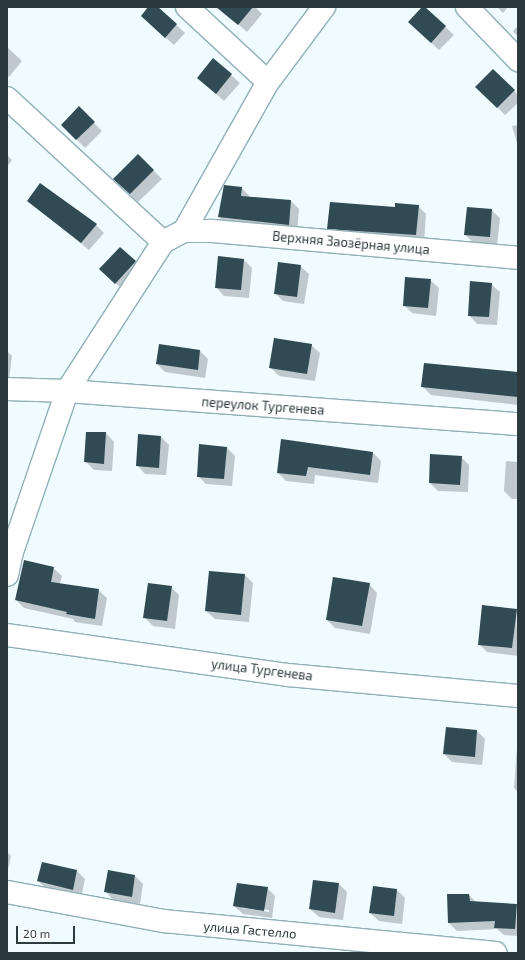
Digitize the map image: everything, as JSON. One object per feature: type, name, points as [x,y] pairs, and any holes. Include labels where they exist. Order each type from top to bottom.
[{"type":"street","points":[[187,7],[268,82]]},
{"type":"street","points":[[7,575],[12,552],[67,391],[163,242],[184,231],[268,82],[324,7]]},
{"type":"street","points":[[467,7],[518,60]]},
{"type":"street","points":[[7,98],[163,242]]},
{"type":"street","name":"Верхняя Заозёрная улица","points":[[184,231],[212,231],[518,258]]},
{"type":"street","name":"переулок Тургенева","points":[[7,389],[67,391],[518,424]]},
{"type":"street","name":"улица Тургенева","points":[[7,635],[288,675],[518,696]]},
{"type":"street","name":"улица Гастелло","points":[[7,892],[164,922],[495,953]]},
{"type":"building","points":[[148,7],[158,7],[177,24],[165,38],[141,16]]},
{"type":"building","points":[[216,7],[253,7],[238,25]]},
{"type":"building","points":[[422,7],[425,7],[446,26],[431,43],[408,22]]},
{"type":"building","points":[[213,58],[232,74],[216,94],[197,78]]},
{"type":"building","points":[[493,69],[515,90],[497,108],[475,87]]},
{"type":"building","points":[[79,106],[95,122],[76,140],[61,125]]},
{"type":"building","points":[[138,154],[154,170],[130,194],[113,179]]},
{"type":"building","points":[[40,183],[97,224],[81,243],[27,201]]},
{"type":"building","points":[[224,185],[242,187],[241,196],[291,200],[289,225],[218,217]]},
{"type":"building","points":[[330,202],[395,207],[395,203],[419,205],[416,235],[327,229]]},
{"type":"building","points":[[467,207],[492,209],[490,237],[464,235]]},
{"type":"building","points":[[120,247],[136,261],[115,284],[99,269]]},
{"type":"building","points":[[218,256],[244,259],[241,290],[215,288]]},
{"type":"building","points":[[278,262],[301,265],[297,297],[274,294]]},
{"type":"building","points":[[405,277],[431,279],[428,308],[403,306]]},
{"type":"building","points":[[470,281],[492,283],[489,317],[468,316]]},
{"type":"building","points":[[274,338],[312,344],[307,374],[269,368]]},
{"type":"building","points":[[159,344],[200,350],[198,370],[156,364]]},
{"type":"building","points":[[424,363],[518,372],[518,397],[421,387]]},
{"type":"building","points":[[86,432],[106,432],[104,464],[84,462]]},
{"type":"building","points":[[138,434],[161,436],[159,468],[136,466]]},
{"type":"building","points":[[281,439],[373,452],[370,475],[308,467],[306,476],[277,473]]},
{"type":"building","points":[[199,444],[227,447],[224,479],[197,477]]},
{"type":"building","points":[[430,454],[462,456],[460,485],[429,483]]},
{"type":"building","points":[[24,560],[54,567],[51,582],[99,589],[95,619],[66,614],[67,612],[15,600]]},
{"type":"building","points":[[209,571],[245,574],[241,615],[205,611]]},
{"type":"building","points":[[333,577],[370,583],[362,626],[326,620]]},
{"type":"building","points":[[148,583],[172,586],[167,621],[143,618]]},
{"type":"building","points":[[482,605],[517,609],[512,648],[478,645]]},
{"type":"building","points":[[446,727],[477,730],[475,757],[443,754]]},
{"type":"building","points":[[42,862],[77,870],[73,890],[37,881]]},
{"type":"building","points":[[108,870],[135,875],[132,897],[104,892]]},
{"type":"building","points":[[313,880],[339,883],[335,913],[309,909]]},
{"type":"building","points":[[237,883],[268,887],[264,911],[233,906]]},
{"type":"building","points":[[373,886],[397,889],[394,916],[369,913]]},
{"type":"building","points":[[447,894],[469,894],[470,901],[517,904],[515,929],[494,928],[495,921],[448,923]]}]
